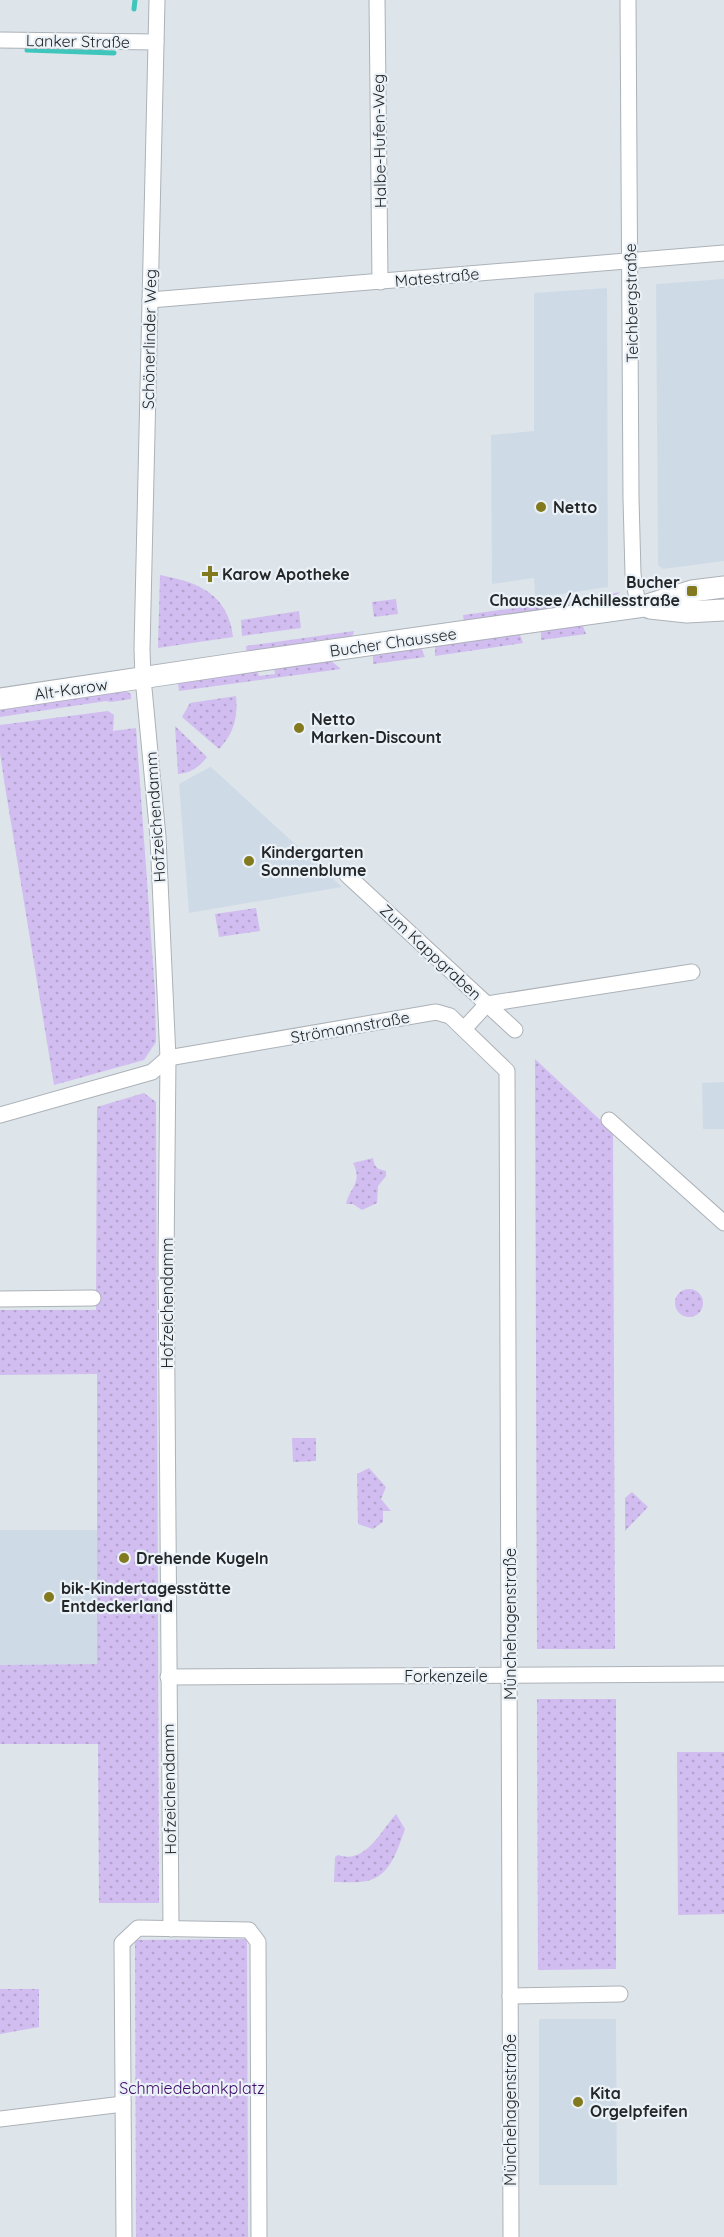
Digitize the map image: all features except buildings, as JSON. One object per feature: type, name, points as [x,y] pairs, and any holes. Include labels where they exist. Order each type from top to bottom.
[{"type":"main road","name":"Bucher Chaussee","points":[[143,678],[641,606],[692,591],[724,587]]},
{"type":"main road","name":"Bucher Chaussee","points":[[641,606],[687,612],[724,610]]},
{"type":"main road","name":"Alt-Karow","points":[[0,699],[143,678]]},
{"type":"street","name":"Schönerlinder Weg","points":[[143,678],[157,0]]},
{"type":"street","name":"Halbe-Hufen-Weg","points":[[377,0],[380,282]]},
{"type":"street","name":"Teichbergstraße","points":[[628,0],[631,498],[633,574],[641,606]]},
{"type":"street","name":"Lanker Straße","points":[[0,40],[156,42]]},
{"type":"street","name":"Matestraße","points":[[150,300],[724,253]]},
{"type":"street","name":"Hofzeichendamm","points":[[143,678],[158,837],[168,1058],[166,1258],[171,1929]]},
{"type":"street","name":"Zum Kappgraben","points":[[347,875],[515,1030]]},
{"type":"street","points":[[464,1029],[488,1004],[692,972]]},
{"type":"street","name":"Strömannstraße","points":[[0,1115],[152,1072],[168,1058],[436,1012],[450,1016],[464,1029]]},
{"type":"street","name":"Münchehagenstraße","points":[[464,1029],[507,1071],[511,2237]]},
{"type":"street","points":[[609,1120],[724,1223]]},
{"type":"street","points":[[0,1299],[93,1298]]},
{"type":"street","name":"Forkenzeile","points":[[168,1677],[724,1674]]},
{"type":"street","points":[[124,2237],[122,1943],[138,1928],[249,1930],[258,1942],[259,2237]]},
{"type":"street","points":[[510,1996],[620,1994]]},
{"type":"street","points":[[0,2119],[123,2104]]},
{"type":"shaded area","points":[[724,279],[724,561],[663,569],[658,565],[656,284]]},
{"type":"shaded area","points":[[607,288],[608,587],[535,598],[534,578],[492,584],[491,435],[534,431],[534,293]]},
{"type":"shaded area","name":"Kindergarten Sonnenblume","points":[[210,767],[342,887],[189,913],[179,784]]},
{"type":"shaded area","points":[[724,1082],[724,1129],[703,1129],[702,1083]]},
{"type":"shaded area","name":"bik-Kindertagesstätte Entdeckerland","points":[[0,1530],[97,1530],[97,1665],[0,1665]]},
{"type":"shaded area","name":"Kita Orgelpfeifen","points":[[539,2019],[616,2019],[617,2185],[539,2185]]},
{"type":"green space","points":[[160,575],[187,582],[209,592],[225,610],[233,637],[158,648]]},
{"type":"green space","points":[[620,592],[608,602],[464,622],[463,615]]},
{"type":"green space","points":[[396,599],[398,614],[374,617],[372,602]]},
{"type":"green space","points":[[299,611],[301,628],[242,636],[241,620]]},
{"type":"green space","points":[[582,624],[586,634],[541,640],[541,629]]},
{"type":"green space","points":[[354,631],[348,639],[247,654],[246,646]]},
{"type":"green space","points":[[519,632],[523,643],[435,656],[435,644]]},
{"type":"green space","points":[[420,646],[425,657],[373,664],[373,656],[376,652]]},
{"type":"green space","points":[[330,660],[341,669],[179,691],[178,683],[257,670],[259,676],[275,674],[274,668]]},
{"type":"green space","points":[[116,691],[131,694],[131,699],[0,717],[0,708]]},
{"type":"green space","points":[[236,696],[234,724],[219,749],[182,717],[190,703]]},
{"type":"green space","points":[[108,711],[114,715],[113,731],[136,728],[155,992],[156,1042],[144,1060],[54,1085],[4,780],[0,753],[0,725]]},
{"type":"green space","points":[[175,726],[207,757],[194,769],[178,774]]},
{"type":"green space","points":[[256,908],[260,931],[219,937],[215,914]]},
{"type":"green space","points":[[535,1059],[613,1132],[615,1649],[537,1649]]},
{"type":"green space","points":[[144,1093],[156,1102],[159,1903],[99,1903],[98,1744],[0,1744],[0,1665],[97,1664],[97,1374],[0,1375],[0,1310],[96,1310],[97,1107]]},
{"type":"green space","points":[[373,1158],[377,1168],[386,1171],[386,1176],[378,1186],[377,1203],[362,1210],[353,1204],[346,1204],[357,1175],[353,1163]]},
{"type":"green space","points":[[689,1289],[699,1293],[703,1303],[699,1313],[689,1317],[679,1313],[675,1303],[679,1293]]},
{"type":"green space","points":[[292,1438],[316,1438],[316,1461],[293,1462]]},
{"type":"green space","points":[[369,1468],[386,1487],[381,1499],[391,1511],[383,1511],[383,1522],[373,1529],[358,1524],[357,1474]]},
{"type":"green space","points":[[632,1492],[648,1507],[625,1531],[625,1498]]},
{"type":"green space","points":[[537,1699],[616,1699],[616,1969],[538,1970]]},
{"type":"green space","points":[[677,1752],[724,1752],[724,1914],[678,1915]]},
{"type":"green space","points":[[396,1814],[405,1829],[388,1867],[375,1878],[367,1881],[334,1882],[335,1857],[338,1855],[348,1857],[364,1851],[372,1845]]},
{"type":"green space","name":"Schmiedebankplatz","points":[[247,1939],[248,2237],[136,2237],[135,1940]]},
{"type":"green space","points":[[0,1989],[39,1989],[39,2027],[0,2034]]},
{"type":"waterway","points":[[134,9],[135,0]]},
{"type":"waterway","points":[[27,50],[114,53]]},
{"type":"place","name":"Netto","points":[[541,507]]},
{"type":"place","name":"Karow Apotheke","points":[[210,574]]},
{"type":"place","name":"Bucher Chaussee/Achillesstraße","points":[[692,591]]},
{"type":"place","name":"Netto Marken-Discount","points":[[299,728]]},
{"type":"place","name":"Kindergarten Sonnenblume","points":[[249,861]]},
{"type":"place","name":"Drehende Kugeln","points":[[124,1558]]},
{"type":"place","name":"bik-Kindertagesstätte Entdeckerland","points":[[49,1597]]},
{"type":"place","name":"Kita Orgelpfeifen","points":[[578,2102]]}]
